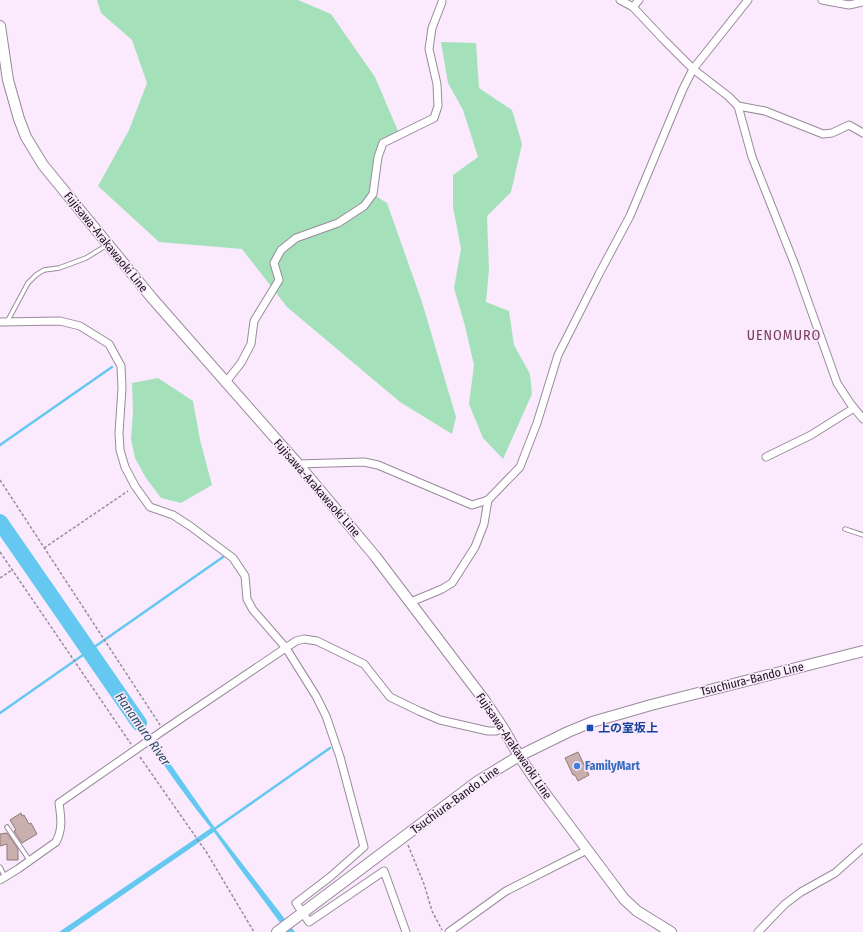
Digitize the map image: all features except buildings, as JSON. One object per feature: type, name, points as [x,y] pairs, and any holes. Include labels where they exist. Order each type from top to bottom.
[{"type":"main road","name":"Fujisawa-Arakawaoki Line","points":[[0,26],[8,80],[19,119],[26,137],[43,165],[152,298],[225,383],[298,464],[375,556],[485,701],[503,728],[518,756],[624,899],[637,911],[671,932]]},
{"type":"main road","name":"Tsuchiura-Bando Line","points":[[277,932],[478,781],[518,756],[568,732],[592,722],[651,705],[863,651]]},
{"type":"street","points":[[620,0],[633,7],[693,69],[728,96],[738,106],[752,157],[795,265],[835,376],[854,408],[863,419]]},
{"type":"street","points":[[633,7],[639,0]]},
{"type":"street","points":[[298,464],[364,462],[378,465],[472,505],[488,500],[520,467],[537,423],[558,355],[630,216],[683,89],[693,69],[748,0]]},
{"type":"street","points":[[822,0],[849,5],[863,2]]},
{"type":"street","points":[[225,383],[241,363],[251,344],[254,321],[279,280],[274,263],[281,250],[296,238],[338,223],[364,206],[373,194],[378,157],[383,143],[434,118],[438,106],[437,84],[429,49],[432,28],[442,1]]},
{"type":"street","points":[[738,106],[764,111],[823,134],[832,133],[849,125],[863,133]]},
{"type":"street","points":[[4,322],[60,321],[80,326],[109,344],[121,366],[122,388],[119,433],[120,450],[125,467],[135,486],[150,507],[173,515],[233,558],[245,576],[247,599],[253,610],[286,648],[316,696],[326,716],[340,758],[364,847],[330,877],[296,903],[301,915],[309,922],[384,871],[406,932]]},
{"type":"street","points":[[766,457],[810,435],[854,408]]},
{"type":"street","points":[[411,602],[442,589],[452,583],[475,547],[484,524],[488,500]]},
{"type":"street","points":[[2,879],[56,842],[62,828],[59,803],[296,641],[304,639],[317,641],[364,664],[390,697],[440,720],[488,731],[496,731],[503,728]]},
{"type":"street","points":[[758,932],[785,904],[801,892],[835,872],[863,848]]},
{"type":"street","points":[[449,932],[506,891],[587,850]]},
{"type":"lane","points":[[4,322],[28,284],[36,275],[44,270],[59,268],[86,258],[108,244]]},
{"type":"lane","points":[[845,529],[863,535]]},
{"type":"lane","points":[[7,827],[30,861]]},
{"type":"lane","points":[[0,867],[2,879]]},
{"type":"path","points":[[0,480],[162,732]]},
{"type":"path","points":[[44,548],[135,486]]},
{"type":"path","points":[[0,552],[77,664]]},
{"type":"path","points":[[0,578],[12,570]]},
{"type":"path","points":[[404,836],[424,884],[432,911],[443,932]]},
{"type":"path","points":[[195,837],[254,932]]},
{"type":"green space","points":[[97,0],[298,0],[331,14],[375,77],[398,131],[383,143],[373,194],[387,203],[422,302],[456,417],[452,434],[400,402],[287,307],[242,249],[159,242],[98,186],[129,130],[147,83],[132,40],[101,13]]},
{"type":"green space","points":[[441,42],[476,43],[479,88],[512,110],[522,144],[511,192],[487,216],[489,269],[486,302],[509,311],[514,345],[530,374],[532,394],[503,459],[483,438],[469,404],[474,365],[454,288],[461,249],[453,207],[453,175],[478,157],[463,110],[448,83]]},
{"type":"green space","points":[[158,378],[193,401],[200,440],[212,485],[181,503],[161,498],[146,478],[135,458],[131,439],[133,411],[132,383]]},
{"type":"water","points":[[130,704],[217,831],[295,932],[287,932],[214,832],[69,932],[59,932],[211,828],[177,784],[125,707]]},
{"type":"waterway","points":[[0,445],[112,367]]},
{"type":"waterway","name":"Hanamuro River","points":[[0,522],[139,723]]},
{"type":"waterway","points":[[0,713],[223,557]]},
{"type":"waterway","points":[[213,830],[330,748]]},
{"type":"place","name":"上の室坂上","points":[[590,728]]},
{"type":"place","name":"FamilyMart","points":[[577,766]]},
{"type":"district","name":"UENOMURO","points":[[784,335]]}]
